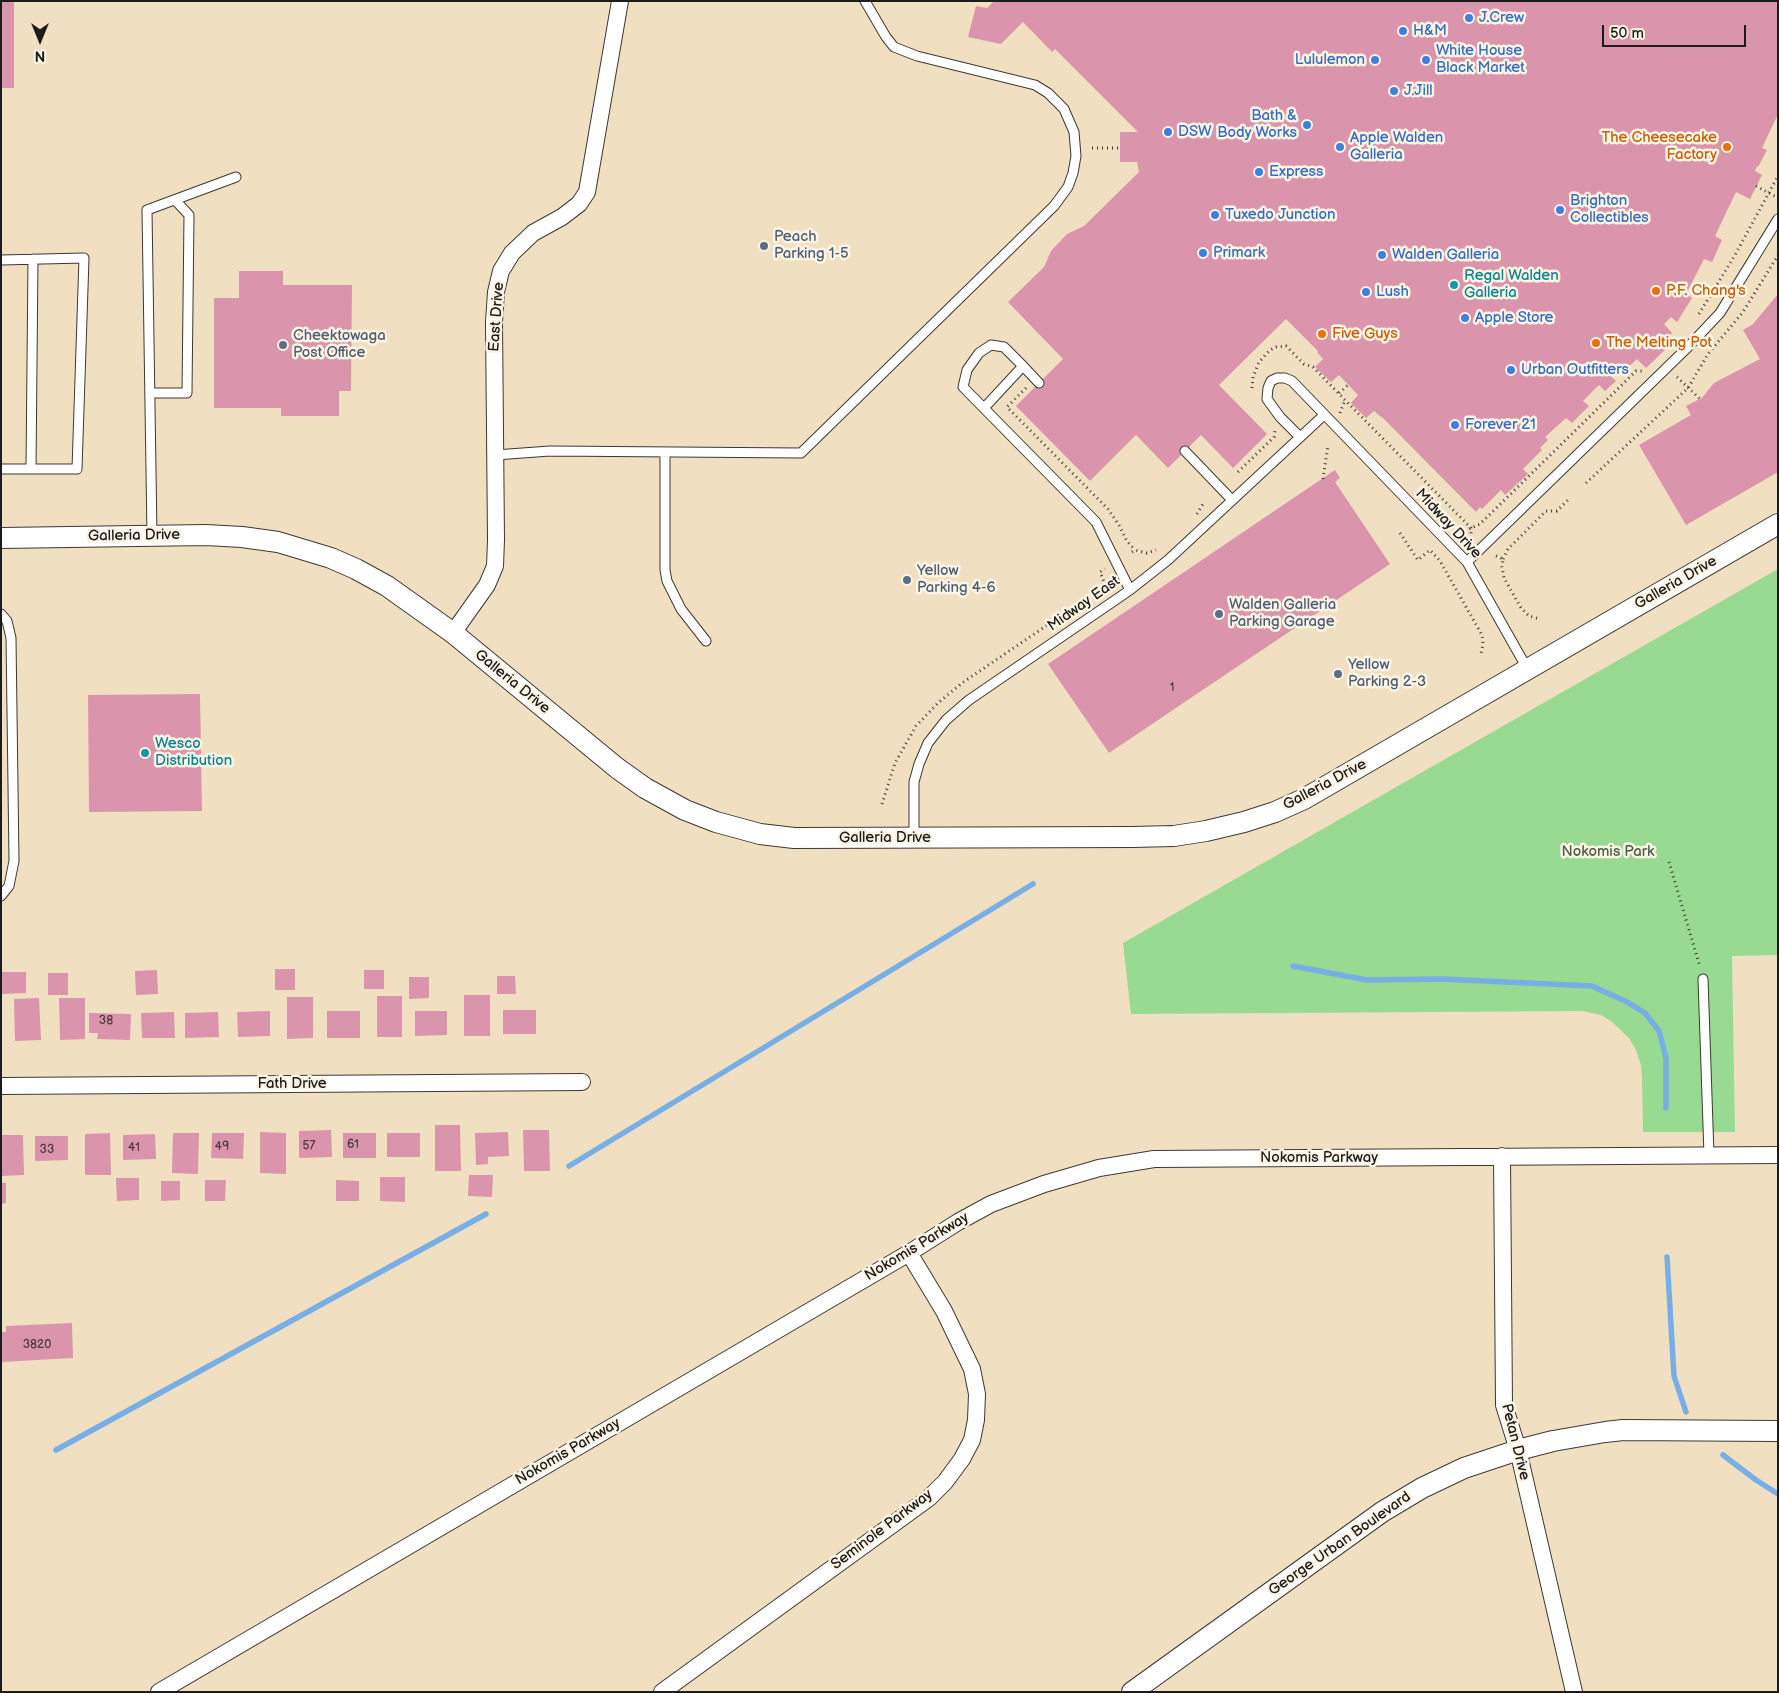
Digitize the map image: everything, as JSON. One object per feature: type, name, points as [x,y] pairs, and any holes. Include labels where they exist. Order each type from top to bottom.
[{"type":"street","name":"East Drive","points":[[453,633],[487,585],[495,566],[494,322],[496,292],[502,271],[512,253],[525,239],[562,217],[578,204],[587,192],[620,1]]},
{"type":"street","name":"Galleria Drive","points":[[1,538],[242,537],[278,542],[304,549],[356,569],[387,586],[453,633],[617,768],[645,788],[685,810],[716,822],[760,834],[794,838],[914,839],[1174,836],[1244,822],[1275,812],[1304,799],[1778,524]]},
{"type":"street","name":"Fath Drive","points":[[1,1086],[582,1082]]},
{"type":"street","name":"Nokomis Parkway","points":[[159,1692],[909,1253],[958,1222],[991,1204],[1044,1184],[1099,1168],[1154,1159],[1778,1155]]},
{"type":"street","name":"Petan Drive","points":[[1502,1156],[1504,1406],[1518,1450],[1574,1692]]},
{"type":"street","name":"Seminole Parkway","points":[[662,1692],[929,1498],[945,1482],[962,1459],[972,1440],[976,1420],[977,1394],[972,1369],[944,1312],[909,1253]]},
{"type":"street","name":"George Urban Boulevard","points":[[1132,1692],[1382,1512],[1422,1488],[1464,1468],[1518,1450],[1553,1441],[1623,1430],[1778,1431]]},
{"type":"lane","points":[[495,456],[550,451],[801,453],[1054,206],[1068,187],[1076,161],[1076,142],[1064,109],[1035,85],[917,56],[894,46],[886,37],[865,1]]},
{"type":"lane","points":[[152,536],[147,210],[236,177]]},
{"type":"lane","points":[[150,393],[187,393],[189,215],[175,200]]},
{"type":"lane","points":[[1468,562],[1688,347],[1720,313],[1778,219]]},
{"type":"lane","points":[[1,260],[84,258],[77,469],[1,470]]},
{"type":"lane","points":[[31,469],[33,259]]},
{"type":"lane","points":[[1035,383],[1023,366],[1004,347],[991,346],[979,352],[973,360],[967,370],[963,387],[1096,522],[1130,590]]},
{"type":"lane","points":[[984,408],[1023,366]]},
{"type":"lane","name":"Midway Drive","points":[[1300,437],[1280,417],[1267,399],[1271,381],[1285,378],[1292,381],[1468,562],[1528,670]]},
{"type":"lane","name":"Midway East","points":[[914,839],[914,782],[928,743],[946,720],[969,700],[1130,590],[1168,560],[1324,415]]},
{"type":"lane","points":[[1185,451],[1232,500]]},
{"type":"lane","points":[[665,452],[665,570],[667,581],[681,609],[706,642]]},
{"type":"lane","points":[[1,614],[7,621],[11,638],[14,861],[9,886],[1,896]]},
{"type":"lane","points":[[1704,978],[1709,1155]]},
{"type":"path","points":[[1092,148],[1120,148]]},
{"type":"path","points":[[1697,316],[1735,255],[1778,176]]},
{"type":"path","points":[[1756,186],[1778,198]]},
{"type":"path","points":[[1586,483],[1688,388],[1708,354],[1720,342],[1743,312],[1778,255]]},
{"type":"path","points":[[1460,533],[1480,524],[1636,371],[1646,371]]},
{"type":"path","points":[[1675,376],[1700,399]]},
{"type":"path","points":[[1035,383],[1007,407],[1108,509],[1133,551],[1147,553],[1160,548]]},
{"type":"path","points":[[1339,393],[1348,385]]},
{"type":"path","points":[[1340,413],[1345,400]]},
{"type":"path","points":[[1322,479],[1328,445]]},
{"type":"path","points":[[1540,619],[1529,616],[1522,608],[1504,578],[1503,559],[1508,549],[1546,511],[1557,511],[1570,498]]},
{"type":"path","points":[[1400,533],[1418,560],[1430,550],[1440,561],[1482,635],[1481,654]]},
{"type":"path","points":[[1496,556],[1503,559]]},
{"type":"path","points":[[1669,862],[1704,978]]},
{"type":"green space","name":"Nokomis Park","points":[[1778,569],[1778,955],[1732,956],[1735,1132],[1643,1132],[1641,1065],[1636,1050],[1629,1038],[1612,1022],[1601,1015],[1582,1011],[1131,1014],[1123,943]]},
{"type":"building","points":[[1,1],[14,1],[14,88],[1,88]]},
{"type":"building","name":"Walden Galleria","points":[[994,1],[1778,1],[1778,114],[1762,148],[1767,150],[1755,171],[1762,175],[1750,199],[1736,192],[1715,236],[1722,240],[1712,262],[1704,259],[1686,294],[1692,298],[1677,322],[1671,317],[1664,324],[1672,333],[1665,341],[1670,345],[1646,368],[1637,359],[1624,371],[1618,365],[1609,374],[1616,381],[1605,391],[1599,385],[1583,401],[1589,406],[1572,423],[1566,418],[1545,437],[1548,440],[1540,448],[1542,450],[1523,469],[1528,474],[1505,495],[1501,490],[1482,509],[1480,507],[1476,512],[1381,416],[1374,411],[1366,418],[1351,403],[1358,395],[1339,375],[1331,382],[1315,367],[1323,359],[1318,351],[1286,319],[1219,385],[1267,434],[1233,468],[1201,435],[1168,468],[1136,435],[1090,481],[1016,406],[1063,359],[1008,302],[1044,267],[1051,251],[1067,234],[1084,226],[1139,172],[1137,162],[1120,162],[1120,132],[1138,132],[1055,49],[1052,52],[1023,22],[1001,44],[968,37],[976,6],[987,8]]},
{"type":"building","name":"Cheektowaga Post Office","points":[[239,271],[283,271],[283,285],[352,285],[351,391],[339,391],[339,416],[281,416],[281,408],[214,408],[214,298],[239,298]]},
{"type":"building","points":[[1778,294],[1778,472],[1686,525],[1639,445],[1691,415],[1686,406],[1702,398],[1714,383],[1760,359],[1743,330],[1753,324]]},
{"type":"building","name":"Walden Galleria Parking Garage","points":[[1335,470],[1340,478],[1335,482],[1390,564],[1109,753],[1048,664]]},
{"type":"building","name":"Wesco Distribution","points":[[200,694],[202,811],[89,812],[88,695]]},
{"type":"building","points":[[275,969],[295,969],[295,990],[275,990]]},
{"type":"building","points":[[157,970],[158,994],[136,995],[135,971]]},
{"type":"building","points":[[364,970],[384,970],[384,989],[364,989]]},
{"type":"building","points":[[2,972],[26,972],[26,993],[2,994]]},
{"type":"building","points":[[48,973],[68,973],[68,995],[48,995]]},
{"type":"building","points":[[497,976],[515,976],[516,994],[497,994]]},
{"type":"building","points":[[409,977],[429,977],[429,998],[409,999]]},
{"type":"building","points":[[464,995],[490,995],[490,1036],[464,1036]]},
{"type":"building","points":[[377,996],[402,996],[402,1037],[377,1037]]},
{"type":"building","points":[[287,997],[313,997],[313,1038],[287,1039]]},
{"type":"building","points":[[39,998],[41,1040],[15,1041],[14,999]]},
{"type":"building","points":[[59,998],[85,998],[85,1039],[60,1040]]},
{"type":"building","points":[[503,1010],[536,1010],[536,1034],[503,1034]]},
{"type":"building","points":[[270,1011],[270,1036],[238,1037],[237,1012]]},
{"type":"building","points":[[327,1011],[360,1011],[360,1038],[327,1038]]},
{"type":"building","points":[[415,1011],[447,1011],[447,1035],[415,1036]]},
{"type":"building","points":[[174,1012],[175,1038],[142,1038],[141,1013]]},
{"type":"building","points":[[218,1012],[219,1037],[185,1038],[185,1013]]},
{"type":"building","points":[[89,1013],[131,1014],[130,1040],[97,1039],[98,1033],[89,1033]]},
{"type":"building","points":[[435,1125],[460,1125],[461,1171],[435,1171]]},
{"type":"building","points":[[331,1130],[332,1157],[299,1158],[299,1131]]},
{"type":"building","points":[[523,1130],[549,1130],[550,1171],[524,1171]]},
{"type":"building","points":[[260,1132],[286,1133],[286,1174],[260,1173]]},
{"type":"building","points":[[508,1132],[509,1156],[488,1157],[488,1164],[476,1165],[475,1133]]},
{"type":"building","points":[[110,1133],[111,1175],[85,1175],[85,1134]]},
{"type":"building","points":[[173,1133],[199,1133],[198,1174],[172,1173]]},
{"type":"building","points":[[212,1133],[244,1133],[243,1159],[211,1158]]},
{"type":"building","points":[[343,1133],[376,1133],[376,1158],[343,1158]]},
{"type":"building","points":[[387,1133],[420,1133],[420,1157],[387,1157]]},
{"type":"building","points":[[155,1134],[156,1159],[123,1160],[123,1135]]},
{"type":"building","points":[[1,1135],[23,1135],[24,1175],[1,1176]]},
{"type":"building","points":[[35,1136],[68,1136],[68,1160],[35,1161]]},
{"type":"building","points":[[469,1175],[493,1175],[492,1197],[468,1196]]},
{"type":"building","points":[[380,1177],[405,1177],[405,1202],[380,1201]]},
{"type":"building","points":[[116,1178],[139,1178],[139,1200],[117,1201]]},
{"type":"building","points":[[205,1180],[226,1180],[225,1201],[205,1201]]},
{"type":"building","points":[[336,1180],[359,1181],[359,1201],[336,1201]]},
{"type":"building","points":[[161,1181],[180,1181],[180,1200],[161,1201]]},
{"type":"building","points":[[1,1183],[6,1183],[6,1203],[1,1204]]},
{"type":"building","points":[[72,1323],[73,1358],[1,1362],[1,1332],[6,1332],[6,1326]]},
{"type":"waterway","points":[[569,1166],[1033,884]]},
{"type":"waterway","points":[[1293,966],[1367,980],[1442,979],[1592,986],[1627,1002],[1645,1013],[1659,1031],[1666,1058],[1666,1108]]},
{"type":"waterway","points":[[56,1450],[486,1214]]},
{"type":"waterway","points":[[1667,1257],[1674,1376],[1686,1412]]},
{"type":"waterway","points":[[1723,1455],[1778,1494]]},
{"type":"place","name":"J.Crew","points":[[1469,18]]},
{"type":"place","name":"H&M","points":[[1403,31]]},
{"type":"place","name":"Lululemon","points":[[1375,60]]},
{"type":"place","name":"White House Black Market","points":[[1426,60]]},
{"type":"place","name":"J.Jill","points":[[1394,91]]},
{"type":"place","name":"Bath & Body Works","points":[[1307,125]]},
{"type":"place","name":"DSW","points":[[1168,132]]},
{"type":"place","name":"Apple Walden Galleria","points":[[1340,147]]},
{"type":"place","name":"The Cheesecake Factory","points":[[1727,147]]},
{"type":"place","name":"Express","points":[[1259,172]]},
{"type":"place","name":"Brighton Collectibles","points":[[1560,210]]},
{"type":"place","name":"Tuxedo Junction","points":[[1215,215]]},
{"type":"place","name":"Peach Parking 1-5","points":[[764,246]]},
{"type":"place","name":"Primark","points":[[1203,253]]},
{"type":"place","name":"Walden Galleria","points":[[1382,255]]},
{"type":"place","name":"Regal Walden Galleria","points":[[1454,285]]},
{"type":"place","name":"P.F. Chang's","points":[[1656,291]]},
{"type":"place","name":"Lush","points":[[1366,292]]},
{"type":"place","name":"Apple Store","points":[[1465,318]]},
{"type":"place","name":"Five Guys","points":[[1322,334]]},
{"type":"place","name":"The Melting Pot","points":[[1596,343]]},
{"type":"place","name":"Cheektowaga Post Office","points":[[283,345]]},
{"type":"place","name":"Urban Outfitters","points":[[1511,370]]},
{"type":"place","name":"Forever 21","points":[[1455,425]]},
{"type":"place","name":"Yellow Parking 4-6","points":[[907,580]]},
{"type":"place","name":"Walden Galleria Parking Garage","points":[[1219,614]]},
{"type":"place","name":"Yellow Parking 2-3","points":[[1338,674]]},
{"type":"place","name":"Wesco Distribution","points":[[145,753]]}]
